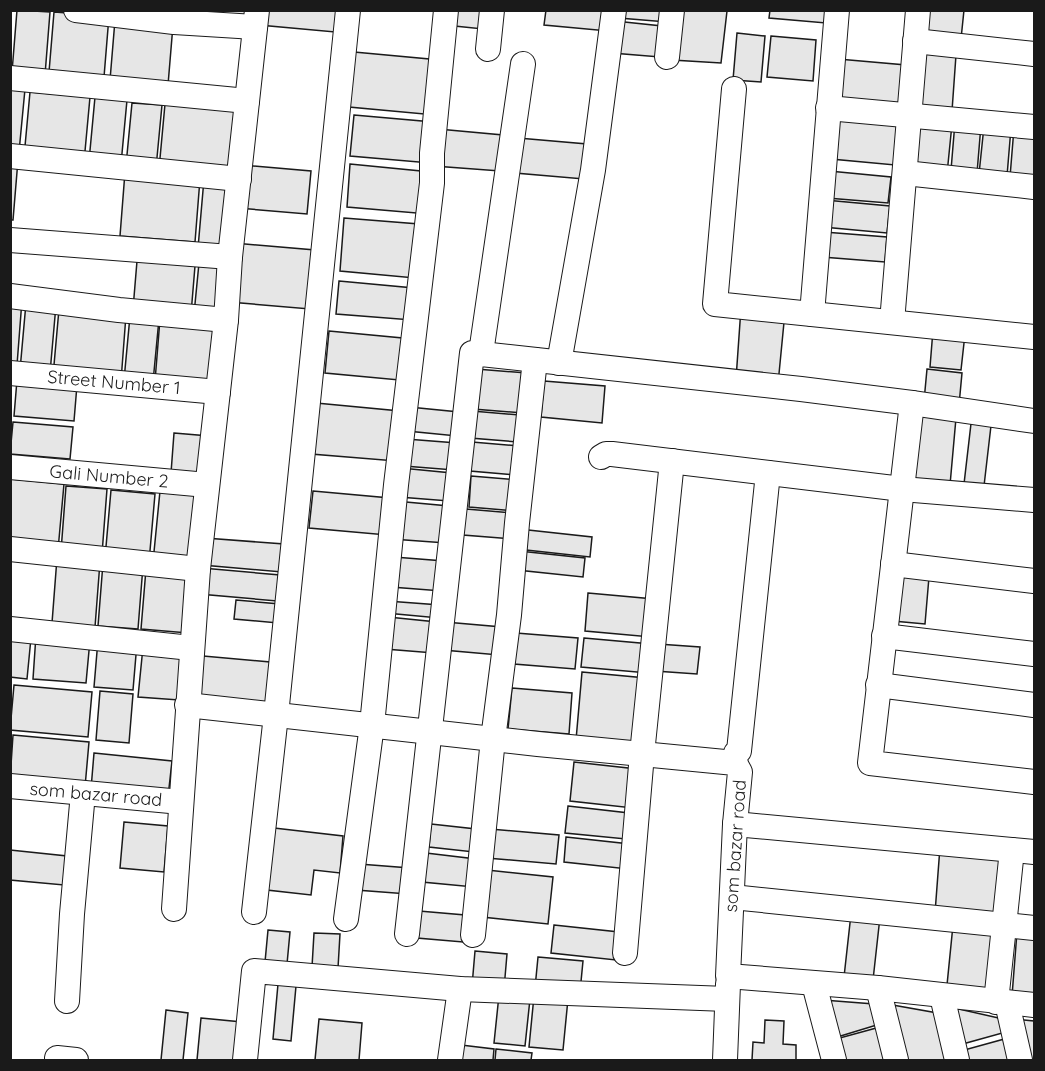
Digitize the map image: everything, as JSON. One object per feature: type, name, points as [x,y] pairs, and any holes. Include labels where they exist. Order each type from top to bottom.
[{"type":"street","points":[[76,10],[174,22],[256,19],[198,569],[174,909]]},
{"type":"street","points":[[254,912],[348,10]]},
{"type":"street","points":[[346,918],[372,725],[396,485],[432,183],[432,153],[446,10]]},
{"type":"street","points":[[488,49],[492,10]]},
{"type":"street","points":[[560,363],[593,170],[614,10]]},
{"type":"street","points":[[667,57],[672,10]]},
{"type":"street","points":[[812,314],[837,10]]},
{"type":"street","points":[[892,322],[918,10]]},
{"type":"street","points":[[915,41],[1035,54]]},
{"type":"street","points":[[481,353],[523,64]]},
{"type":"street","points":[[10,78],[247,101]]},
{"type":"street","points":[[734,90],[715,304],[1035,337]]},
{"type":"street","points":[[828,108],[1035,127]]},
{"type":"street","points":[[10,156],[239,179]]},
{"type":"street","points":[[905,173],[1035,187]]},
{"type":"street","points":[[10,240],[230,257]]},
{"type":"street","points":[[10,296],[119,310],[226,320]]},
{"type":"street","points":[[407,934],[472,353],[912,403],[1035,421]]},
{"type":"street","points":[[473,936],[535,360]]},
{"type":"street","name":"Street Number 1","points":[[10,373],[218,392]]},
{"type":"street","points":[[912,403],[870,763],[1035,782]]},
{"type":"street","points":[[601,457],[612,454],[902,489],[1035,500]]},
{"type":"street","points":[[625,953],[642,754],[672,461]]},
{"type":"street","name":"Gali Number 2","points":[[10,467],[207,485]]},
{"type":"street","points":[[735,763],[736,753],[739,751],[768,473]]},
{"type":"street","points":[[10,549],[198,569]]},
{"type":"street","points":[[893,564],[1035,581]]},
{"type":"street","points":[[10,629],[191,648]]},
{"type":"street","points":[[884,636],[1035,654]]},
{"type":"street","points":[[878,685],[1035,705]]},
{"type":"street","name":"som bazar road","points":[[187,705],[735,763],[740,772],[735,824],[725,1060]]},
{"type":"street","name":"som bazar road","points":[[10,786],[181,802]]},
{"type":"street","points":[[67,1001],[83,794]]},
{"type":"street","points":[[735,824],[1023,851],[1004,925],[1001,1002],[1020,1060]]},
{"type":"street","points":[[732,897],[1035,928]]},
{"type":"street","points":[[245,1060],[254,971],[460,989],[814,984],[879,988],[1035,1005]]},
{"type":"street","points":[[814,984],[834,1060]]},
{"type":"street","points":[[879,988],[896,1060]]},
{"type":"street","points":[[450,1060],[460,989]]},
{"type":"street","points":[[942,996],[957,1060]]},
{"type":"building","points":[[17,10],[50,12],[45,75],[12,72]]},
{"type":"building","points":[[212,10],[254,10],[253,23],[211,19]]},
{"type":"building","points":[[260,10],[337,10],[335,32],[259,25]]},
{"type":"building","points":[[446,10],[484,10],[483,29],[445,25]]},
{"type":"building","points":[[546,10],[610,10],[608,31],[544,25]]},
{"type":"building","points":[[620,10],[669,10],[667,22],[619,18]]},
{"type":"building","points":[[676,10],[727,11],[721,63],[672,60]]},
{"type":"building","points":[[770,10],[827,10],[826,23],[769,18]]},
{"type":"building","points":[[928,10],[964,10],[961,39],[926,36]]},
{"type":"building","points":[[54,12],[109,16],[104,77],[49,72]]},
{"type":"building","points":[[115,20],[173,25],[168,85],[110,80]]},
{"type":"building","points":[[615,21],[662,26],[660,57],[612,53]]},
{"type":"building","points":[[737,33],[765,36],[761,82],[733,80]]},
{"type":"building","points":[[771,36],[816,40],[813,81],[767,77]]},
{"type":"building","points":[[354,52],[440,60],[435,115],[349,107]]},
{"type":"building","points":[[922,52],[956,55],[952,111],[917,108]]},
{"type":"building","points":[[838,59],[906,65],[902,107],[834,101]]},
{"type":"building","points":[[10,88],[25,89],[19,152],[10,151]]},
{"type":"building","points":[[30,92],[90,97],[84,162],[24,157]]},
{"type":"building","points":[[95,97],[127,100],[121,164],[89,161]]},
{"type":"building","points":[[132,103],[162,105],[156,168],[126,165]]},
{"type":"building","points":[[165,104],[245,111],[239,176],[159,169]]},
{"type":"building","points":[[354,115],[433,122],[430,163],[350,156]]},
{"type":"building","points":[[835,115],[899,121],[895,165],[831,159]]},
{"type":"building","points":[[917,121],[952,124],[947,174],[912,171]]},
{"type":"building","points":[[955,122],[981,125],[977,173],[951,170]]},
{"type":"building","points":[[984,126],[1011,128],[1007,176],[979,174]]},
{"type":"building","points":[[1014,128],[1034,130],[1034,179],[1010,177]]},
{"type":"building","points":[[438,129],[503,135],[500,171],[434,166]]},
{"type":"building","points":[[518,138],[587,144],[584,179],[515,173]]},
{"type":"building","points":[[10,160],[18,160],[13,220],[10,220]]},
{"type":"building","points":[[350,164],[431,172],[428,214],[347,207]]},
{"type":"building","points":[[242,165],[311,171],[307,214],[238,208]]},
{"type":"building","points":[[829,171],[891,177],[888,203],[827,198]]},
{"type":"building","points":[[125,172],[200,179],[195,242],[120,236]]},
{"type":"building","points":[[204,179],[235,182],[229,251],[198,248]]},
{"type":"building","points":[[825,200],[890,206],[887,233],[823,227]]},
{"type":"building","points":[[344,218],[419,224],[415,278],[340,271]]},
{"type":"building","points":[[824,232],[887,237],[885,262],[822,257]]},
{"type":"building","points":[[234,243],[315,250],[310,309],[229,302]]},
{"type":"building","points":[[137,261],[195,266],[191,314],[133,309]]},
{"type":"building","points":[[199,263],[226,265],[221,317],[194,314]]},
{"type":"building","points":[[339,281],[414,288],[412,320],[336,314]]},
{"type":"building","points":[[10,299],[22,300],[17,365],[10,364]]},
{"type":"building","points":[[26,303],[56,305],[50,373],[20,370]]},
{"type":"building","points":[[741,308],[785,312],[778,384],[736,379]]},
{"type":"building","points":[[59,309],[126,315],[121,381],[53,376]]},
{"type":"building","points":[[130,316],[159,319],[153,382],[124,380]]},
{"type":"building","points":[[160,319],[223,325],[217,386],[155,381]]},
{"type":"building","points":[[933,330],[965,334],[961,370],[930,367]]},
{"type":"building","points":[[329,331],[413,339],[410,381],[325,373]]},
{"type":"building","points":[[476,369],[527,373],[523,413],[473,409]]},
{"type":"building","points":[[927,369],[962,373],[959,405],[924,401]]},
{"type":"building","points":[[17,380],[77,385],[74,421],[14,416]]},
{"type":"building","points":[[544,381],[605,386],[602,423],[541,417]]},
{"type":"building","points":[[316,403],[400,411],[396,461],[311,454]]},
{"type":"building","points":[[409,407],[459,412],[457,436],[407,431]]},
{"type":"building","points":[[472,411],[520,415],[518,442],[470,438]]},
{"type":"building","points":[[915,414],[956,418],[950,485],[909,482]]},
{"type":"building","points":[[972,415],[992,417],[984,486],[964,484]]},
{"type":"building","points":[[13,422],[73,427],[70,459],[10,454]]},
{"type":"building","points":[[174,433],[209,436],[205,476],[171,473]]},
{"type":"building","points":[[406,439],[457,443],[454,470],[404,466]]},
{"type":"building","points":[[472,442],[520,446],[517,475],[470,471]]},
{"type":"building","points":[[401,468],[452,473],[449,501],[399,497]]},
{"type":"building","points":[[471,476],[519,480],[516,511],[469,507]]},
{"type":"building","points":[[11,479],[64,484],[58,550],[10,546]]},
{"type":"building","points":[[66,486],[107,489],[102,554],[61,551]]},
{"type":"building","points":[[111,490],[155,494],[149,562],[105,558]]},
{"type":"building","points":[[160,491],[200,494],[194,566],[153,562]]},
{"type":"building","points":[[313,491],[390,498],[387,535],[309,528]]},
{"type":"building","points":[[395,501],[449,506],[446,543],[392,539]]},
{"type":"building","points":[[466,509],[514,513],[512,539],[463,535]]},
{"type":"building","points":[[519,529],[592,537],[590,557],[517,549]]},
{"type":"building","points":[[205,538],[284,544],[282,572],[202,565]]},
{"type":"building","points":[[519,551],[585,558],[583,577],[517,570]]},
{"type":"building","points":[[394,557],[444,561],[442,591],[391,587]]},
{"type":"building","points":[[57,558],[100,562],[95,627],[52,623]]},
{"type":"building","points":[[103,563],[143,566],[138,629],[98,626]]},
{"type":"building","points":[[202,568],[280,575],[277,601],[199,594]]},
{"type":"building","points":[[146,569],[193,573],[188,633],[141,629]]},
{"type":"building","points":[[897,574],[929,577],[925,624],[893,621]]},
{"type":"building","points":[[588,593],[654,599],[651,637],[585,631]]},
{"type":"building","points":[[236,600],[280,604],[278,623],[234,619]]},
{"type":"building","points":[[387,601],[440,605],[439,618],[386,613]]},
{"type":"building","points":[[388,617],[437,622],[434,653],[385,649]]},
{"type":"building","points":[[445,622],[502,627],[499,655],[443,650]]},
{"type":"building","points":[[516,633],[578,638],[575,669],[514,664]]},
{"type":"building","points":[[36,635],[90,640],[86,683],[33,679]]},
{"type":"building","points":[[10,636],[31,638],[27,679],[10,677]]},
{"type":"building","points":[[584,638],[651,644],[648,673],[581,667]]},
{"type":"building","points":[[98,640],[137,643],[133,690],[94,687]]},
{"type":"building","points":[[658,644],[700,647],[697,674],[655,671]]},
{"type":"building","points":[[143,647],[183,651],[179,700],[138,697]]},
{"type":"building","points":[[192,655],[270,662],[266,708],[189,701]]},
{"type":"building","points":[[582,672],[646,678],[640,746],[576,740]]},
{"type":"building","points":[[14,685],[92,692],[88,737],[10,730]]},
{"type":"building","points":[[512,688],[572,693],[569,734],[508,729]]},
{"type":"building","points":[[100,691],[133,694],[129,743],[96,740]]},
{"type":"building","points":[[13,735],[89,742],[85,787],[10,780]]},
{"type":"building","points":[[94,753],[172,761],[168,797],[91,789]]},
{"type":"building","points":[[574,762],[637,769],[633,808],[570,801]]},
{"type":"building","points":[[568,806],[629,813],[626,839],[565,833]]},
{"type":"building","points":[[124,822],[168,826],[164,872],[120,868]]},
{"type":"building","points":[[431,824],[476,829],[474,852],[429,847]]},
{"type":"building","points":[[274,828],[343,836],[340,873],[314,870],[311,895],[267,890]]},
{"type":"building","points":[[490,829],[559,835],[556,864],[487,858]]},
{"type":"building","points":[[566,837],[630,844],[628,869],[564,862]]},
{"type":"building","points":[[940,847],[1001,852],[996,918],[935,913]]},
{"type":"building","points":[[10,850],[67,856],[64,885],[10,880]]},
{"type":"building","points":[[426,853],[476,859],[474,887],[422,882]]},
{"type":"building","points":[[359,864],[410,868],[408,894],[356,890]]},
{"type":"building","points":[[487,870],[553,877],[548,924],[482,917]]},
{"type":"building","points":[[419,911],[465,915],[463,942],[417,938]]},
{"type":"building","points":[[851,914],[880,917],[873,980],[844,977]]},
{"type":"building","points":[[554,925],[619,932],[616,960],[551,953]]},
{"type":"building","points":[[953,925],[999,929],[993,989],[947,985]]},
{"type":"building","points":[[268,930],[290,932],[287,964],[265,962]]},
{"type":"building","points":[[1017,932],[1034,933],[1034,998],[1012,996]]},
{"type":"building","points":[[314,933],[340,934],[338,968],[312,967]]},
{"type":"building","points":[[475,951],[507,954],[504,989],[472,986]]},
{"type":"building","points":[[538,957],[583,961],[580,992],[535,988]]},
{"type":"building","points":[[278,984],[296,986],[291,1041],[273,1039]]},
{"type":"building","points":[[499,995],[530,999],[525,1046],[494,1043]]},
{"type":"building","points":[[534,996],[568,999],[563,1050],[529,1047]]},
{"type":"building","points":[[823,1000],[874,1004],[880,1024],[834,1038]]},
{"type":"building","points":[[887,1004],[943,1014],[956,1060],[899,1060]]},
{"type":"building","points":[[950,1007],[1003,1019],[1006,1032],[959,1045]]},
{"type":"building","points":[[166,1010],[188,1013],[183,1060],[161,1060]]},
{"type":"building","points":[[201,1018],[242,1022],[238,1060],[197,1060]]},
{"type":"building","points":[[319,1019],[362,1023],[359,1060],[315,1060]]},
{"type":"building","points":[[1014,1019],[1034,1021],[1034,1060],[1023,1060]]},
{"type":"building","points":[[765,1020],[784,1021],[783,1044],[796,1045],[796,1060],[752,1060],[753,1042],[764,1043]]},
{"type":"building","points":[[880,1027],[889,1060],[842,1060],[836,1039]]},
{"type":"building","points":[[1008,1038],[1014,1060],[959,1060],[957,1052]]},
{"type":"building","points":[[461,1045],[494,1049],[493,1060],[459,1060]]},
{"type":"building","points":[[496,1049],[532,1053],[531,1060],[495,1060]]}]
